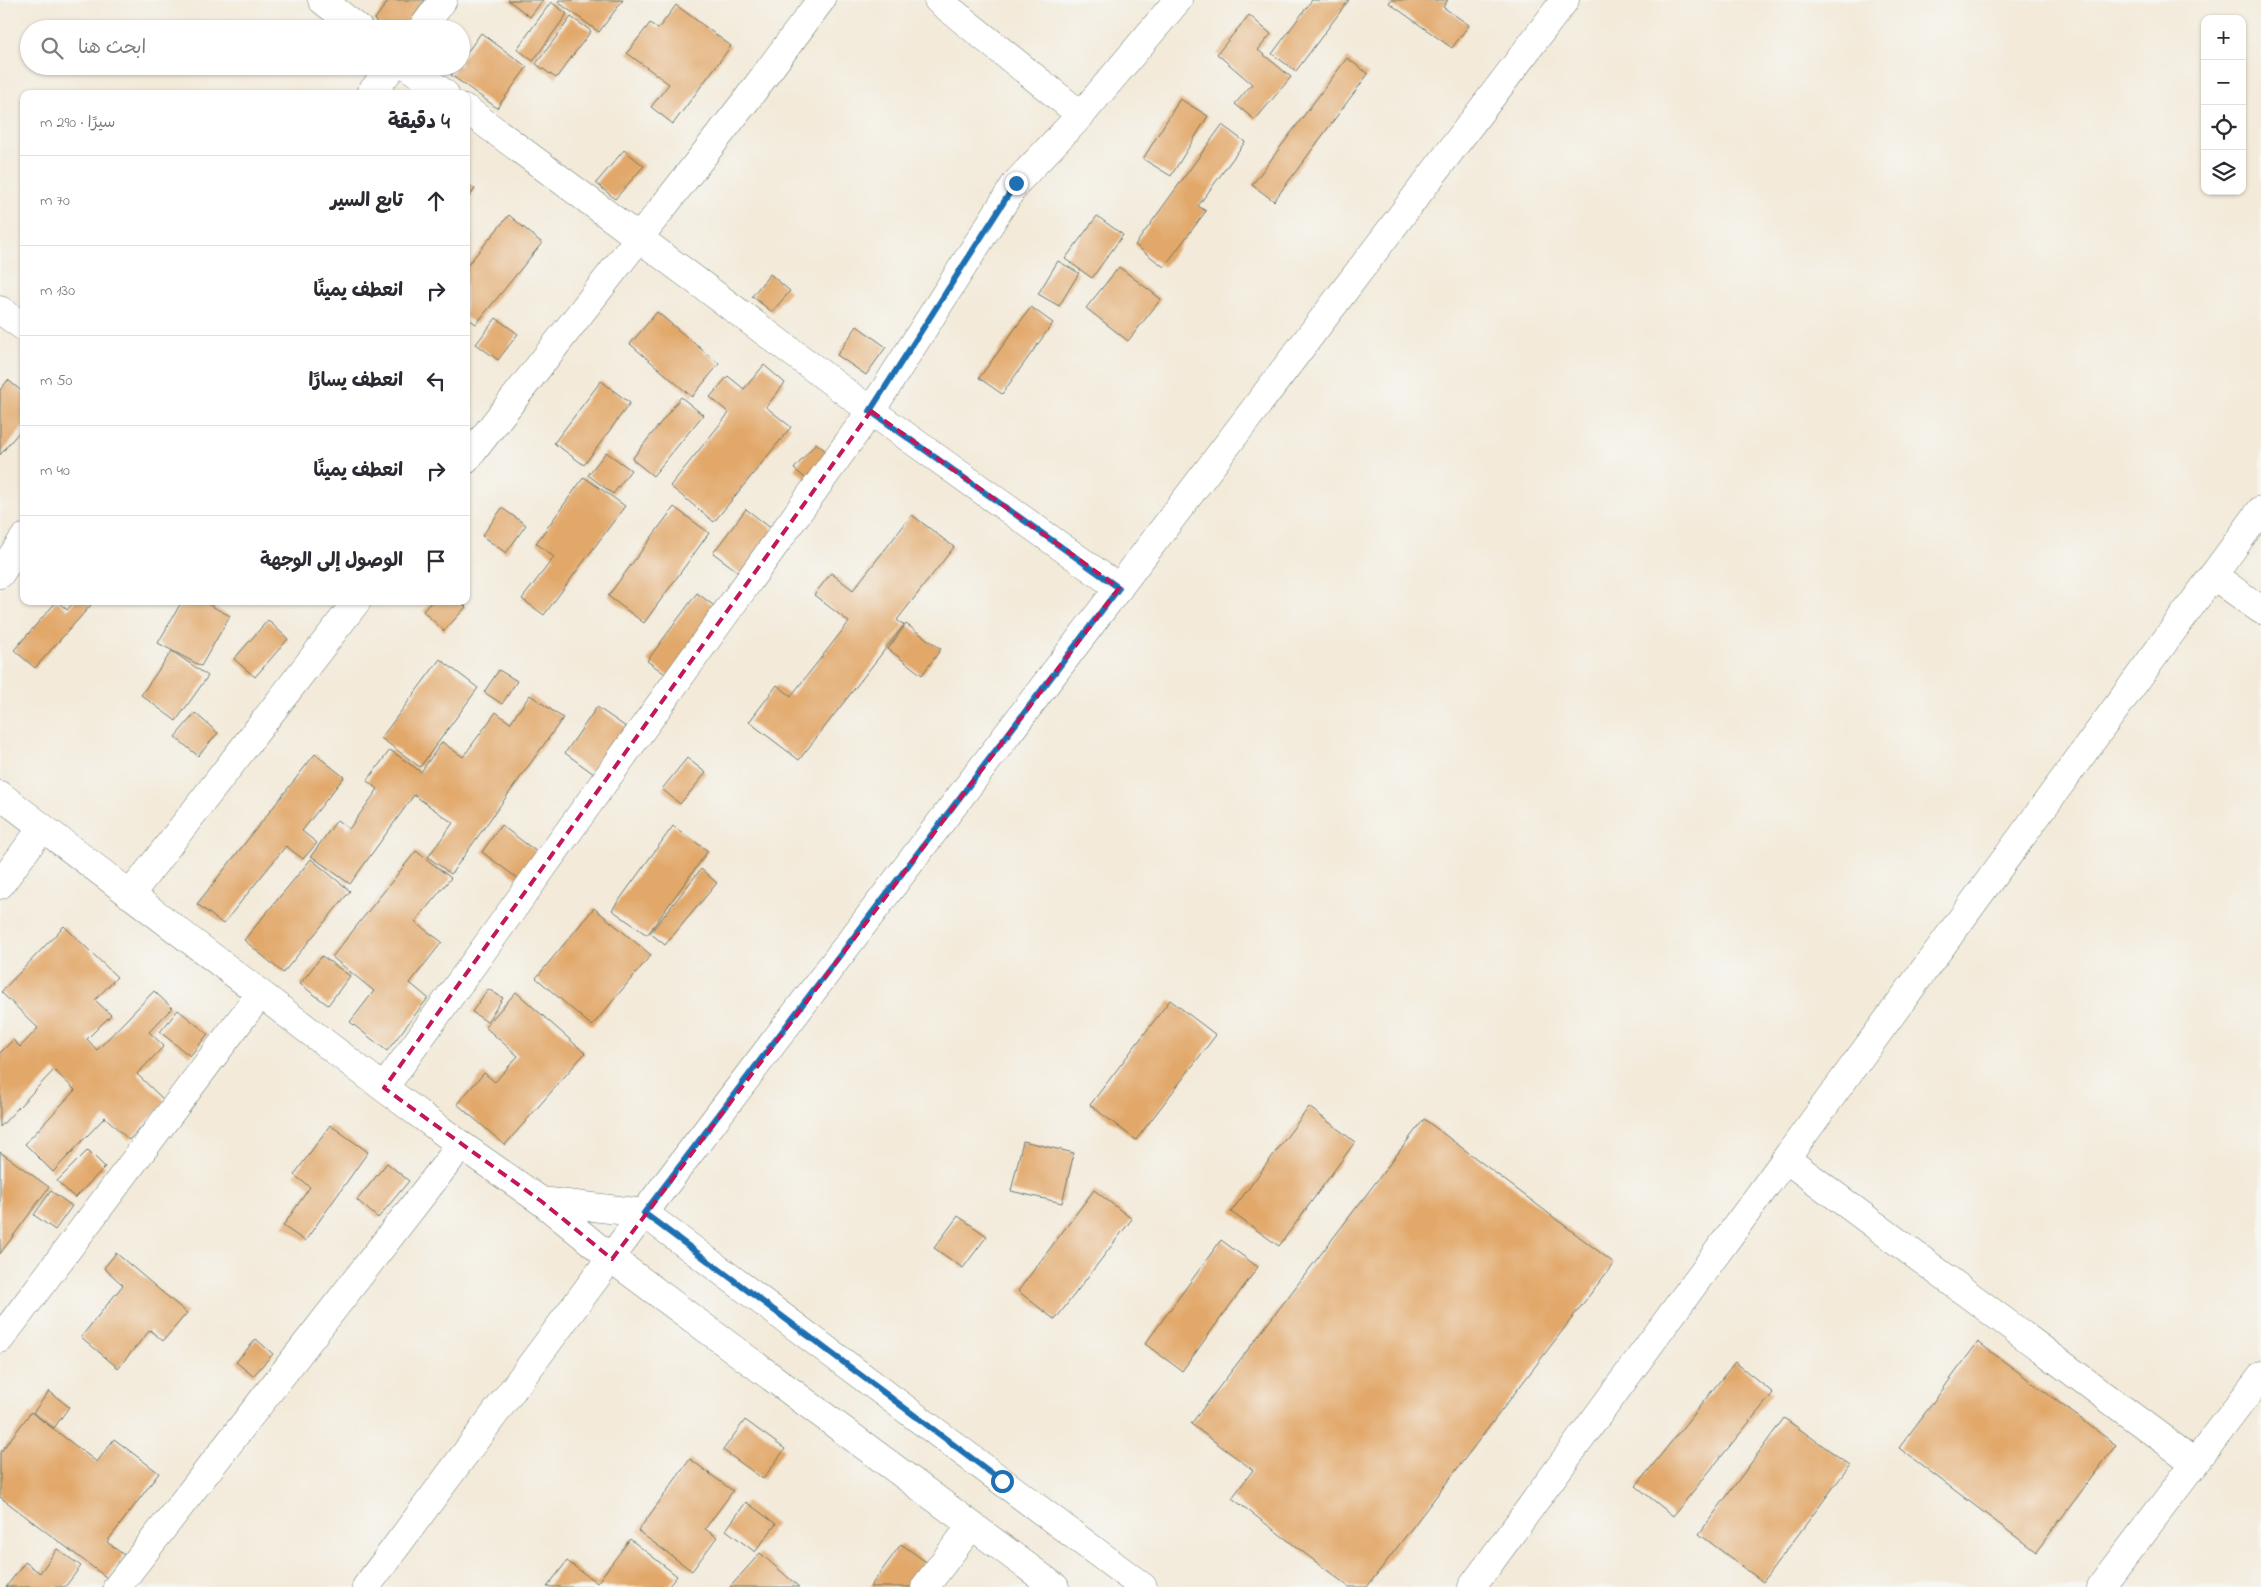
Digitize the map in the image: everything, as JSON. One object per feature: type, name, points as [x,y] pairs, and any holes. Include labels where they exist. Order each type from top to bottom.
[{"type":"street","points":[[322,0],[348,20]]},
{"type":"street","points":[[429,20],[443,0]]},
{"type":"street","points":[[470,455],[821,0]]},
{"type":"street","points":[[938,0],[1081,115]]},
{"type":"street","points":[[384,1088],[870,411],[1016,183],[1081,115],[1178,0]]},
{"type":"street","points":[[366,1587],[612,1259],[644,1213],[1565,0]]},
{"type":"street","points":[[373,90],[386,75]]},
{"type":"street","points":[[420,75],[440,90]]},
{"type":"street","points":[[470,112],[870,411],[1119,588]]},
{"type":"street","points":[[0,310],[20,324]]},
{"type":"street","points":[[1472,1587],[2261,510]]},
{"type":"street","points":[[0,574],[20,544]]},
{"type":"street","points":[[2213,575],[2261,610]]},
{"type":"street","points":[[130,895],[354,605]]},
{"type":"street","points":[[0,795],[384,1088],[541,1201],[612,1259],[1055,1587]]},
{"type":"street","points":[[0,885],[42,828]]},
{"type":"street","points":[[0,1339],[260,994]]},
{"type":"street","points":[[117,1587],[461,1145]]},
{"type":"street","points":[[1786,1159],[2195,1463]]},
{"type":"street","points":[[541,1201],[644,1213],[1143,1587]]},
{"type":"street","points":[[2101,1587],[2261,1376]]},
{"type":"street","points":[[926,1587],[971,1526]]},
{"type":"highlighted area","points":[[871,411],[1119,588],[612,1259],[541,1201],[384,1088]]},
{"type":"building","points":[[389,0],[425,0],[411,20],[374,20]]},
{"type":"building","points":[[508,0],[543,0],[530,17]]},
{"type":"building","points":[[559,0],[623,0],[599,32],[558,2]]},
{"type":"building","points":[[1312,0],[1349,0],[1296,71],[1272,54]]},
{"type":"building","points":[[1391,0],[1448,0],[1443,7],[1469,25],[1452,48],[1389,3]]},
{"type":"building","points":[[551,2],[567,14],[533,61],[517,49]]},
{"type":"building","points":[[676,5],[731,46],[673,124],[651,107],[669,84],[627,53],[650,23],[658,29]]},
{"type":"building","points":[[1249,15],[1271,34],[1258,50],[1291,77],[1255,120],[1235,104],[1252,84],[1217,54]]},
{"type":"building","points":[[571,17],[591,31],[556,78],[536,64]]},
{"type":"building","points":[[481,33],[527,67],[497,108],[451,75],[470,75],[470,48]]},
{"type":"building","points":[[1347,58],[1368,74],[1274,201],[1252,185]]},
{"type":"building","points":[[1180,99],[1208,116],[1171,176],[1143,159]]},
{"type":"building","points":[[1222,125],[1245,142],[1198,206],[1206,211],[1164,267],[1135,245]]},
{"type":"building","points":[[624,150],[644,166],[615,199],[596,183]]},
{"type":"building","points":[[470,186],[475,189],[470,196]]},
{"type":"building","points":[[509,215],[542,243],[476,324],[470,320],[470,262]]},
{"type":"building","points":[[1097,216],[1123,235],[1092,278],[1065,259]]},
{"type":"building","points":[[1058,261],[1079,273],[1059,306],[1038,294]]},
{"type":"building","points":[[1119,267],[1161,299],[1128,341],[1086,308]]},
{"type":"building","points":[[770,274],[790,291],[772,312],[752,296]]},
{"type":"building","points":[[1031,307],[1053,323],[1002,394],[979,378]]},
{"type":"building","points":[[657,312],[719,364],[692,397],[630,344]]},
{"type":"building","points":[[496,318],[518,334],[498,360],[476,344]]},
{"type":"building","points":[[857,326],[886,347],[866,375],[837,355]]},
{"type":"building","points":[[764,365],[785,383],[766,407],[791,427],[714,522],[670,486],[729,413],[710,397],[728,376],[744,389]]},
{"type":"building","points":[[8,380],[20,390],[20,431],[0,455],[0,390]]},
{"type":"building","points":[[601,381],[630,403],[584,465],[554,443]]},
{"type":"building","points":[[681,397],[703,415],[653,476],[632,459]]},
{"type":"building","points":[[816,443],[834,458],[813,484],[794,469]]},
{"type":"building","points":[[606,452],[631,470],[613,494],[588,475]]},
{"type":"building","points":[[584,477],[625,506],[544,615],[522,599],[554,557],[536,543]]},
{"type":"building","points":[[674,507],[709,533],[644,623],[608,596]]},
{"type":"building","points":[[502,508],[526,525],[506,553],[482,536]]},
{"type":"building","points":[[746,509],[777,533],[744,576],[713,553]]},
{"type":"building","points":[[912,515],[954,547],[897,620],[904,625],[799,760],[749,722],[777,685],[791,696],[849,622],[814,595],[831,573],[853,590]]},
{"type":"building","points":[[697,593],[725,614],[675,681],[647,661]]},
{"type":"building","points":[[53,605],[61,605],[67,610],[71,605],[91,605],[35,668],[14,650]]},
{"type":"building","points":[[180,605],[209,605],[230,616],[201,666],[158,643]]},
{"type":"building","points":[[428,605],[464,605],[466,607],[444,631],[423,611]]},
{"type":"building","points":[[268,620],[288,639],[255,677],[234,659]]},
{"type":"building","points":[[906,624],[941,649],[922,675],[888,649]]},
{"type":"building","points":[[172,651],[208,676],[176,721],[141,695]]},
{"type":"building","points":[[440,659],[478,688],[420,767],[381,738]]},
{"type":"building","points":[[499,670],[517,681],[502,704],[484,692]]},
{"type":"building","points":[[530,695],[563,718],[451,874],[428,857],[453,823],[414,795],[350,884],[311,856],[337,820],[349,829],[378,789],[367,781],[390,750],[421,772],[442,742],[463,757],[496,712],[510,723]]},
{"type":"building","points":[[597,707],[626,727],[594,774],[565,753]]},
{"type":"building","points":[[195,713],[218,733],[198,756],[175,737]]},
{"type":"building","points":[[315,754],[344,777],[302,831],[317,843],[303,859],[286,846],[223,924],[197,904]]},
{"type":"building","points":[[687,758],[706,773],[680,804],[662,789]]},
{"type":"building","points":[[501,825],[541,855],[521,881],[482,852]]},
{"type":"building","points":[[673,826],[708,851],[647,935],[612,910]]},
{"type":"building","points":[[416,851],[451,878],[415,922],[442,942],[410,983],[428,998],[387,1051],[350,1022],[374,991],[332,957]]},
{"type":"building","points":[[311,859],[350,891],[283,973],[244,940]]},
{"type":"building","points":[[701,869],[717,883],[665,945],[650,933]]},
{"type":"building","points":[[594,908],[651,955],[592,1026],[536,978]]},
{"type":"building","points":[[64,926],[117,977],[95,1000],[111,1015],[87,1039],[97,1050],[154,991],[172,1008],[149,1032],[164,1046],[137,1074],[166,1102],[129,1140],[105,1117],[53,1172],[25,1144],[75,1090],[54,1070],[0,1127],[0,1053],[13,1040],[20,1047],[38,1028],[1,992]]},
{"type":"building","points":[[322,956],[350,976],[328,1005],[300,984]]},
{"type":"building","points":[[488,989],[503,998],[487,1022],[472,1012]]},
{"type":"building","points":[[516,992],[585,1053],[505,1145],[457,1104],[484,1073],[495,1082],[518,1056],[485,1027]]},
{"type":"building","points":[[1170,1000],[1216,1035],[1136,1140],[1090,1105]]},
{"type":"building","points":[[178,1010],[208,1034],[190,1056],[160,1032]]},
{"type":"building","points":[[1309,1107],[1355,1142],[1279,1246],[1231,1212]]},
{"type":"building","points":[[1424,1119],[1614,1263],[1367,1587],[1349,1587],[1232,1498],[1253,1470],[1191,1424]]},
{"type":"building","points":[[330,1125],[368,1152],[305,1241],[283,1226],[310,1187],[294,1175]]},
{"type":"building","points":[[1023,1141],[1074,1153],[1062,1203],[1011,1191]]},
{"type":"building","points":[[88,1150],[105,1167],[75,1198],[57,1181]]},
{"type":"building","points":[[0,1152],[49,1187],[0,1254]]},
{"type":"building","points":[[387,1163],[409,1181],[378,1218],[357,1200]]},
{"type":"building","points":[[1094,1190],[1132,1219],[1055,1320],[1018,1291]]},
{"type":"building","points":[[51,1191],[72,1206],[55,1230],[34,1215]]},
{"type":"building","points":[[958,1216],[987,1236],[963,1268],[934,1248]]},
{"type":"building","points":[[1221,1240],[1258,1267],[1182,1371],[1145,1344]]},
{"type":"building","points":[[116,1253],[187,1313],[163,1341],[150,1330],[118,1368],[81,1337],[123,1285],[104,1268]]},
{"type":"building","points":[[256,1339],[273,1354],[253,1376],[236,1362]]},
{"type":"building","points":[[1978,1342],[2116,1445],[2036,1552],[1899,1448]]},
{"type":"building","points":[[1735,1362],[1773,1393],[1673,1516],[1636,1486]]},
{"type":"building","points":[[49,1391],[69,1407],[54,1428],[33,1413]]},
{"type":"building","points":[[31,1412],[97,1462],[114,1439],[159,1473],[107,1542],[124,1555],[107,1578],[0,1497],[0,1453]]},
{"type":"building","points":[[1784,1418],[1850,1465],[1763,1582],[1699,1534]]},
{"type":"building","points":[[745,1420],[785,1449],[763,1479],[723,1450]]},
{"type":"building","points":[[690,1459],[733,1491],[705,1529],[717,1537],[692,1571],[638,1531]]},
{"type":"building","points":[[746,1502],[776,1524],[755,1552],[726,1530]]},
{"type":"building","points":[[630,1539],[677,1576],[668,1587],[547,1587],[567,1561],[597,1583]]},
{"type":"building","points":[[901,1544],[929,1564],[913,1587],[870,1587]]},
{"type":"building","points":[[57,1549],[81,1566],[65,1587],[6,1587],[25,1562],[40,1573]]},
{"type":"building","points":[[760,1553],[799,1587],[730,1587]]},
{"type":"route","points":[[1002,1481],[644,1213],[1119,588],[870,411],[1016,183]]}]
